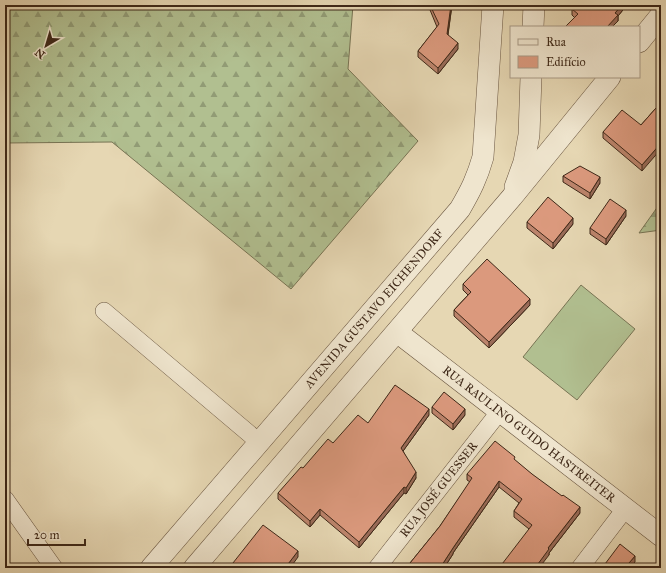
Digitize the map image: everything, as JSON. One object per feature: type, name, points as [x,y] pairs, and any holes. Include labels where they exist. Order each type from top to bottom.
[{"type":"street","name":"AVENIDA GUSTAVO EICHENDORF","points":[[151,568],[460,209],[478,176],[483,157],[493,5]]},
{"type":"street","points":[[533,26],[534,5]]},
{"type":"street","points":[[640,41],[661,15]]},
{"type":"street","points":[[512,198],[524,162],[529,135],[532,78]]},
{"type":"street","points":[[194,568],[512,198],[609,78]]},
{"type":"street","points":[[104,311],[259,442]]},
{"type":"street","name":"RUA RAULINO GUIDO HASTREITER","points":[[397,332],[661,536]]},
{"type":"street","name":"RUA JOSÉ GUESSER","points":[[377,568],[500,412]]},
{"type":"street","points":[[5,499],[54,568]]},
{"type":"street","points":[[580,568],[625,509]]},
{"type":"green space","points":[[5,5],[353,5],[348,69],[418,141],[291,289],[112,142],[5,143]]},
{"type":"green space","points":[[661,202],[661,230],[639,233]]},
{"type":"green space","points":[[581,285],[635,329],[577,400],[523,357]]},
{"type":"building","points":[[430,5],[451,5],[447,34],[458,43],[438,68],[418,51],[439,24]]},
{"type":"building","points":[[576,5],[622,5],[615,13],[618,15],[608,26],[566,26],[578,14],[572,9]]},
{"type":"building","points":[[656,108],[661,113],[661,143],[642,165],[603,132],[622,110],[641,125]]},
{"type":"building","points":[[580,166],[600,177],[590,193],[563,176]]},
{"type":"building","points":[[548,197],[573,218],[553,243],[527,222]]},
{"type":"building","points":[[610,199],[626,210],[606,239],[590,228]]},
{"type":"building","points":[[487,259],[530,299],[489,342],[454,310],[471,292],[463,284]]},
{"type":"building","points":[[395,385],[429,409],[401,448],[416,472],[406,488],[404,487],[359,542],[320,509],[310,521],[278,493],[301,467],[303,468],[328,439],[333,443],[358,415],[368,423]]},
{"type":"building","points":[[444,392],[465,409],[453,424],[432,407]]},
{"type":"building","points":[[495,441],[515,457],[514,459],[532,474],[580,507],[548,548],[549,549],[535,568],[499,568],[532,525],[514,511],[522,499],[499,481],[440,568],[406,568],[440,526],[472,478],[467,474]]},
{"type":"building","points":[[263,525],[298,551],[285,568],[229,568]]},
{"type":"building","points":[[620,544],[635,556],[629,563],[636,568],[602,568]]}]
